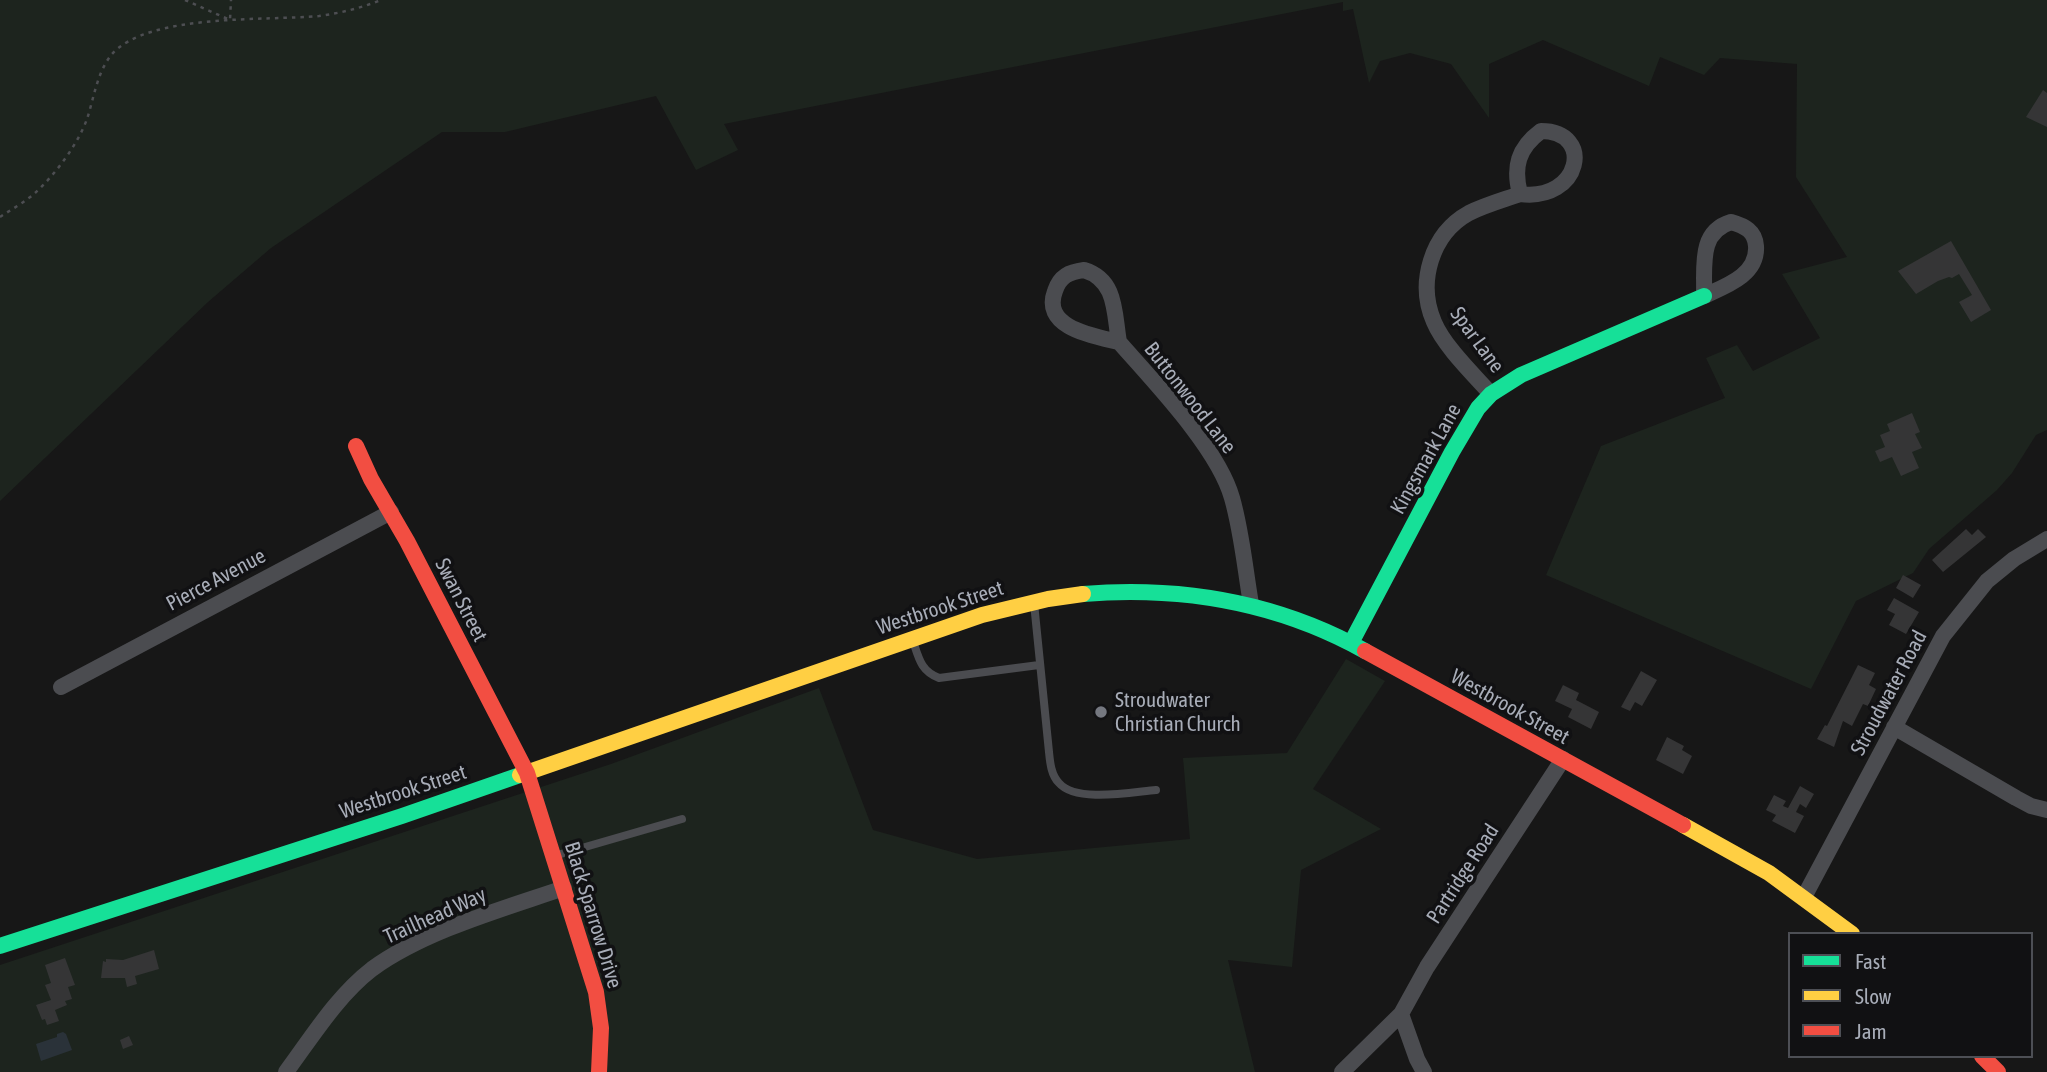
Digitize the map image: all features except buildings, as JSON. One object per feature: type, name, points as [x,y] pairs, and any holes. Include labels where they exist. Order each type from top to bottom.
[{"type":"main road","name":"Kingsmark Lane","points":[[1350,643],[1452,452],[1478,408],[1491,394],[1521,375],[1704,296]]},
{"type":"main road","name":"Swan Street","points":[[356,446],[527,773]]},
{"type":"main road","name":"Westbrook Street","points":[[0,946],[527,773],[982,615],[1034,600],[1073,594],[1150,590],[1251,604],[1350,643],[1769,873],[1849,932]]},
{"type":"main road","name":"Black Sparrow Drive","points":[[527,773],[596,992],[601,1028],[599,1072]]},
{"type":"main road","points":[[1984,1058],[1998,1072]]},
{"type":"street","name":"Spar Lane","points":[[1491,394],[1448,344],[1434,322],[1426,280],[1430,259],[1450,229],[1468,214],[1520,194]]},
{"type":"street","name":"Kingsmark Lane","points":[[1731,222],[1745,226],[1756,238],[1757,257],[1747,272],[1704,296],[1705,256],[1709,238],[1718,226],[1731,222]]},
{"type":"street","points":[[1084,270],[1098,274],[1108,286],[1119,342],[1070,327],[1057,318],[1052,300],[1059,280],[1070,272],[1084,270]]},
{"type":"street","name":"Buttonwood Lane","points":[[1119,342],[1217,463],[1232,497],[1251,604]]},
{"type":"street","name":"Pierce Avenue","points":[[61,687],[391,512]]},
{"type":"street","name":"Stroudwater Road","points":[[1804,897],[1943,636],[1987,581],[2014,559],[2047,539]]},
{"type":"street","points":[[1894,727],[2016,799],[2047,810]]},
{"type":"street","name":"Partridge Road","points":[[1342,1072],[1401,1014],[1427,967],[1563,759]]},
{"type":"street","name":"Trailhead Way","points":[[286,1072],[323,1021],[372,970],[411,946],[475,919],[564,888]]},
{"type":"street","points":[[1401,1014],[1424,1072]]},
{"type":"lane","points":[[1034,600],[1048,752],[1052,772],[1059,785],[1081,795],[1156,790]]},
{"type":"lane","points":[[912,638],[921,665],[929,674],[939,678],[1039,664]]},
{"type":"lane","points":[[553,856],[682,819]]},
{"type":"path","points":[[185,0],[230,20]]},
{"type":"path","points":[[230,20],[231,0]]},
{"type":"path","points":[[0,217],[35,193],[61,164],[86,122],[97,81],[112,54],[127,43],[161,29],[209,21],[319,16],[357,9],[381,0]]},
{"type":"shaded area","points":[[0,0],[2047,0],[2047,430],[2036,435],[2012,473],[1997,490],[1929,549],[1913,573],[1856,601],[1811,689],[1546,575],[1601,446],[1725,398],[1706,358],[1737,345],[1753,371],[1820,338],[1782,274],[1847,257],[1796,177],[1797,64],[1720,58],[1704,75],[1660,57],[1649,86],[1543,40],[1489,64],[1489,118],[1451,64],[1410,53],[1380,61],[1369,83],[1353,9],[1343,11],[1343,2],[724,124],[738,150],[696,170],[656,96],[505,132],[442,132],[271,248],[208,302],[0,501]]},
{"type":"shaded area","points":[[1346,659],[1385,681],[1313,789],[1381,829],[1301,870],[1292,967],[1228,960],[1255,1072],[0,1072],[0,965],[611,764],[819,688],[873,830],[977,859],[1190,839],[1183,758],[1287,753]]},
{"type":"shaded area","points":[[63,1032],[72,1050],[41,1061],[36,1044],[57,1037],[57,1034]]},
{"type":"traffic: fast","points":[[1351,643],[1452,452],[1478,408],[1491,394],[1521,375],[1704,296]]},
{"type":"traffic: fast","points":[[1083,594],[1157,593],[1228,601],[1298,620],[1365,651]]},
{"type":"traffic: fast","points":[[0,946],[520,775]]},
{"type":"traffic: slow","points":[[520,775],[982,615],[1048,599],[1083,594]]},
{"type":"traffic: slow","points":[[1683,825],[1769,873],[1849,932]]},
{"type":"traffic: jam","points":[[356,446],[527,773],[596,992],[601,1028],[599,1072]]},
{"type":"traffic: jam","points":[[1365,651],[1683,825]]},
{"type":"traffic: jam","points":[[1984,1058],[1998,1072]]},
{"type":"place","name":"Stroudwater Christian Church","points":[[1101,712]]}]
